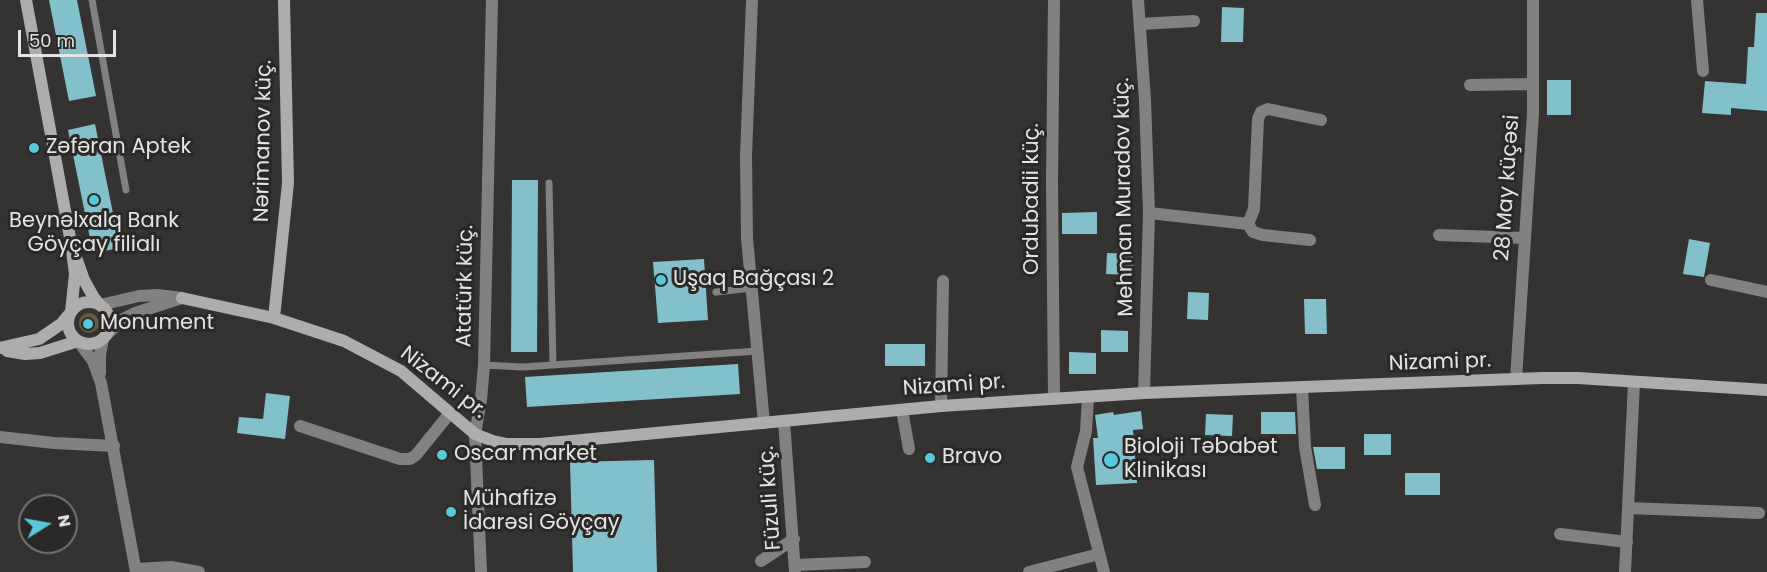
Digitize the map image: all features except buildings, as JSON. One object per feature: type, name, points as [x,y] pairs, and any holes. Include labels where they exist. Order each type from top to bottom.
[{"type":"street","points":[[26,0],[71,243],[75,274],[69,318],[70,331],[93,361],[101,383],[136,571],[171,567],[199,572]]},
{"type":"street","name":"Nərimanov küç.","points":[[274,318],[288,183],[284,0]]},
{"type":"street","name":"Atatürk küç.","points":[[481,572],[475,434],[484,365],[492,0]]},
{"type":"street","points":[[752,0],[747,238],[764,423]]},
{"type":"street","name":"Ordubadii küç.","points":[[1054,0],[1052,182],[1054,399]]},
{"type":"street","name":"Mehman Muradov küç.","points":[[1138,0],[1145,100],[1149,213],[1144,393]]},
{"type":"street","name":"28 May küçəsi","points":[[1516,379],[1533,113],[1533,0]]},
{"type":"street","points":[[1697,0],[1703,71]]},
{"type":"street","points":[[1140,24],[1194,21]]},
{"type":"street","points":[[1470,85],[1533,84]]},
{"type":"street","points":[[1248,224],[1254,209],[1258,119],[1261,112],[1268,109],[1321,120]]},
{"type":"street","points":[[1149,213],[1248,224]]},
{"type":"street","points":[[1248,224],[1253,232],[1263,235],[1310,240]]},
{"type":"street","points":[[1439,235],[1524,238]]},
{"type":"street","points":[[71,243],[84,280],[94,298],[109,315],[110,321],[100,355],[101,383]]},
{"type":"street","points":[[1711,280],[1767,292]]},
{"type":"street","points":[[942,406],[943,281]]},
{"type":"street","points":[[0,348],[39,339],[61,324],[80,304],[86,302],[100,305],[140,296],[157,295],[182,298]]},
{"type":"street","points":[[0,348],[25,354],[40,353],[78,341],[93,344],[135,312],[182,298]]},
{"type":"street","name":"Nizami pr.","points":[[182,298],[274,318],[344,341],[401,371],[475,434],[507,444],[540,444],[942,406],[1144,393],[1578,378],[1767,390]]},
{"type":"street","points":[[1625,572],[1634,382]]},
{"type":"street","points":[[1302,387],[1305,447],[1315,505]]},
{"type":"street","points":[[1088,397],[1086,431],[1077,467],[1078,478],[1104,572]]},
{"type":"street","points":[[902,410],[909,449]]},
{"type":"street","points":[[300,426],[400,459],[410,459],[416,455],[450,413]]},
{"type":"street","name":"Füzuli küç.","points":[[784,421],[795,568]]},
{"type":"street","points":[[0,437],[114,446]]},
{"type":"street","points":[[1628,508],[1759,513]]},
{"type":"street","points":[[1560,534],[1627,542]]},
{"type":"street","points":[[761,561],[794,538]]},
{"type":"street","points":[[1029,572],[1099,554]]},
{"type":"street","points":[[795,568],[865,562]]},
{"type":"lane","points":[[92,0],[126,190]]},
{"type":"lane","points":[[549,183],[553,365]]},
{"type":"lane","points":[[716,292],[752,288]]},
{"type":"lane","points":[[484,365],[523,367],[758,351]]},
{"type":"shaded area","points":[[89,313],[96,316],[99,323],[96,330],[89,333],[82,330],[79,323],[82,316]]},
{"type":"place","name":"Zəfəran Aptek","points":[[34,148]]},
{"type":"place","name":"Beynəlxalq Bank Göyçay filialı","points":[[94,200]]},
{"type":"place","name":"Uşaq Bağçası 2","points":[[661,280]]},
{"type":"place","name":"Monument","points":[[88,324]]},
{"type":"place","name":"Oscar market","points":[[442,455]]},
{"type":"place","name":"Bravo","points":[[930,458]]},
{"type":"place","name":"Bioloji Təbabət Klinikası","points":[[1111,460]]},
{"type":"place","name":"Mühafizə İdarəsi Göyçay","points":[[451,512]]}]
